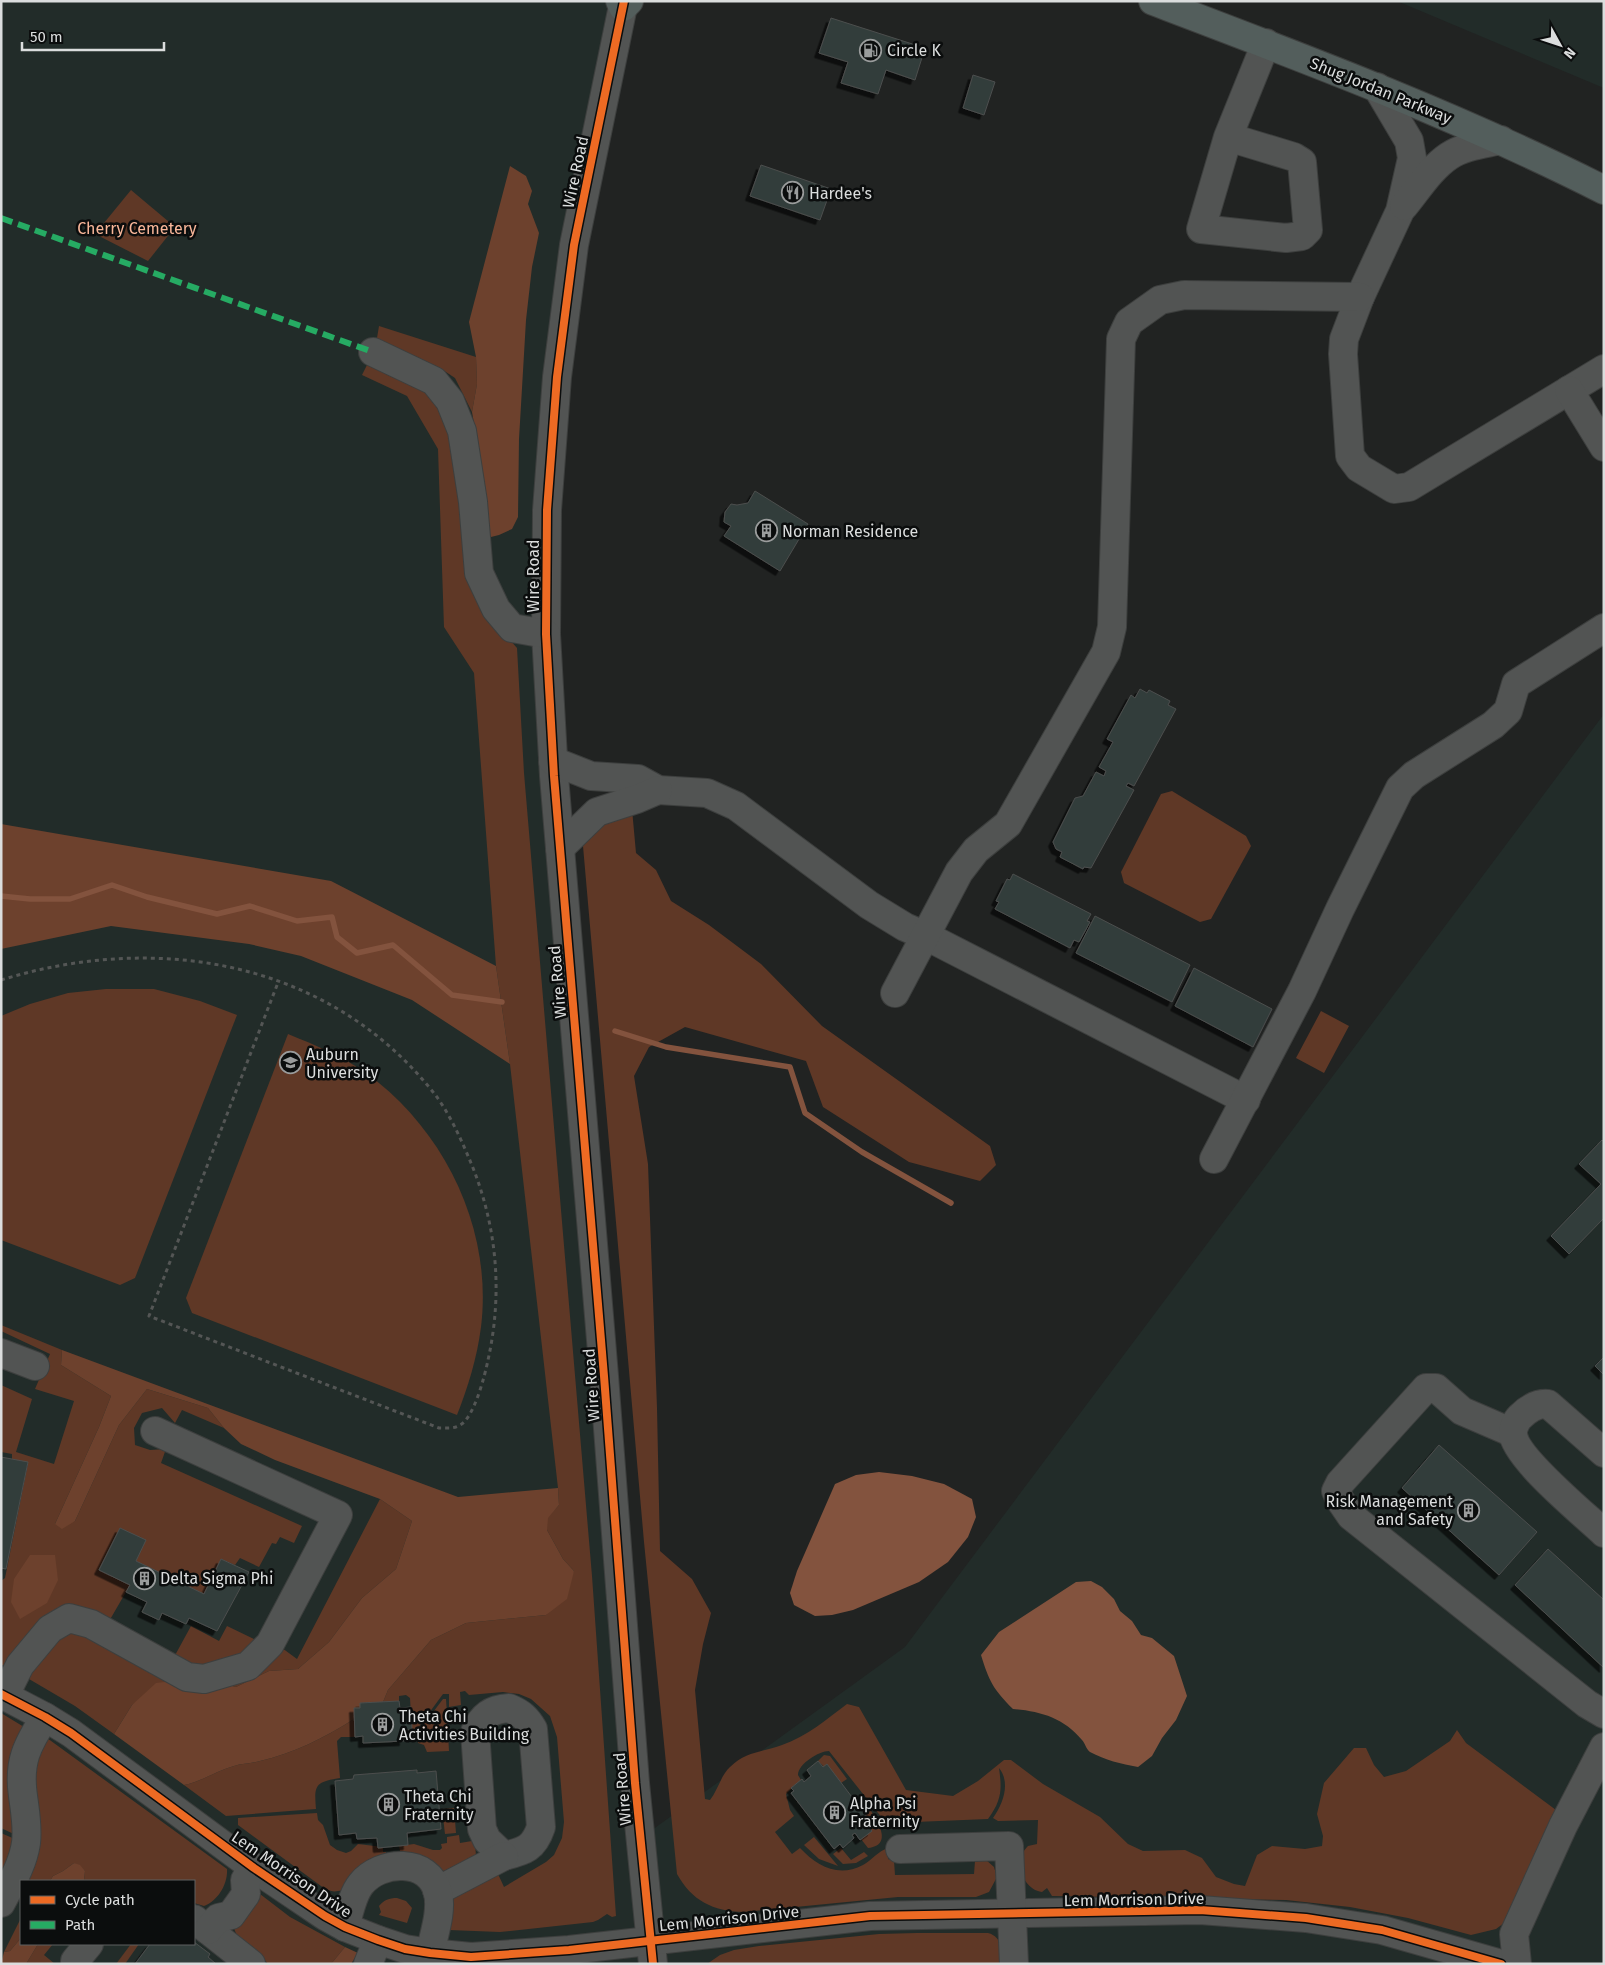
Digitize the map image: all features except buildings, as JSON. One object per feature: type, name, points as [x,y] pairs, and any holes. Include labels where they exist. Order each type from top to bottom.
[{"type":"main road","name":"Shug Jordan Parkway","points":[[1153,1],[1377,87],[1501,140],[1604,190]]},
{"type":"street","name":"Wire Road","points":[[624,3],[574,245],[557,377],[547,510],[546,634],[553,761],[634,1764],[652,1952]]},
{"type":"street","points":[[1228,137],[1294,156],[1302,162],[1308,230],[1302,236],[1286,238],[1201,229],[1228,137],[1266,43]]},
{"type":"street","points":[[1377,87],[1409,141],[1412,158],[1400,210],[1360,297],[1344,339],[1343,354],[1350,456],[1358,468],[1394,488],[1409,487],[1604,369]]},
{"type":"street","points":[[1400,210],[1437,166],[1449,156],[1465,149],[1501,140]]},
{"type":"street","points":[[896,994],[959,872],[976,850],[1008,824],[1106,652],[1112,626],[1121,338],[1129,322],[1160,300],[1184,295],[1360,297]]},
{"type":"street","points":[[373,352],[434,382],[450,402],[462,431],[473,502],[479,573],[496,609],[512,628],[546,634]]},
{"type":"street","points":[[1569,390],[1604,447]]},
{"type":"street","points":[[1214,1159],[1302,991],[1400,788],[1414,775],[1493,725],[1508,711],[1516,684],[1604,628]]},
{"type":"street","points":[[553,761],[591,776],[638,779],[658,790]]},
{"type":"street","points":[[560,848],[597,812],[658,790],[707,792],[736,806],[869,905],[905,927],[1246,1100]]},
{"type":"street","points":[[1,1353],[36,1366]]},
{"type":"street","points":[[1513,1433],[1462,1411],[1436,1388],[1426,1388],[1340,1483],[1336,1491],[1352,1516],[1587,1704],[1604,1714]]},
{"type":"street","points":[[1604,1453],[1548,1404],[1541,1404],[1525,1411],[1517,1419],[1513,1433],[1517,1446],[1541,1475],[1604,1533]]},
{"type":"street","points":[[3,1694],[20,1665],[50,1629],[70,1618],[91,1624],[187,1677],[204,1679],[248,1666],[270,1644],[338,1516],[155,1431]]},
{"type":"street","name":"Lem Morrison Drive","points":[[3,1694],[45,1717],[92,1749],[250,1874],[307,1904],[345,1927],[373,1952],[406,1949],[472,1957],[569,1950],[652,1952],[870,1916],[1200,1910],[1306,1918],[1382,1930],[1501,1964]]},
{"type":"street","points":[[437,1891],[504,1856],[529,1848],[537,1839],[541,1827],[533,1730],[528,1720],[519,1712],[509,1708],[498,1709],[487,1714],[475,1732],[482,1830],[487,1840],[504,1856]]},
{"type":"street","points":[[1,1903],[23,1857],[26,1842],[27,1828],[20,1775],[23,1757],[29,1742],[45,1717]]},
{"type":"street","points":[[1517,1964],[1514,1934],[1563,1826],[1604,1747]]},
{"type":"street","points":[[900,1849],[1009,1846],[1014,1964]]},
{"type":"street","points":[[345,1927],[360,1886],[371,1874],[385,1867],[401,1865],[417,1869],[429,1877],[437,1891],[439,1905],[430,1953]]},
{"type":"street","points":[[250,1874],[232,1884],[217,1904],[207,1922],[251,1964]]},
{"type":"path","points":[[1,980],[58,966],[128,958],[182,960],[219,964],[279,980],[321,998],[348,1014],[385,1042],[410,1066],[434,1093],[461,1138],[479,1182],[492,1230],[496,1266],[496,1306],[486,1370],[467,1420],[461,1425],[453,1428],[439,1428],[149,1316],[279,980]]},
{"type":"shaded area","name":"Auburn University","points":[[1,1],[624,1],[547,510],[641,1838],[905,1647],[1604,714],[1604,1964],[1,1964]]},
{"type":"shaded area","points":[[1397,1],[1604,1],[1604,88],[1599,86]]},
{"type":"shaded area","points":[[510,166],[526,176],[532,191],[528,204],[539,233],[532,267],[526,320],[519,439],[518,517],[512,529],[491,537],[484,535],[480,458],[472,412],[477,384],[476,357],[469,322]]},
{"type":"shaded area","points":[[1,824],[331,881],[496,966],[510,1064],[412,1000],[301,956],[249,944],[111,926],[1,949]]},
{"type":"shaded area","points":[[62,1350],[458,1497],[558,1488],[559,1505],[548,1518],[547,1530],[563,1559],[574,1571],[567,1599],[546,1615],[466,1623],[431,1640],[388,1690],[383,1702],[360,1703],[360,1708],[354,1709],[354,1719],[285,1754],[257,1762],[237,1765],[184,1785],[114,1734],[132,1705],[156,1683],[173,1681],[225,1684],[236,1687],[269,1671],[298,1669],[329,1642],[362,1598],[396,1569],[412,1521],[380,1499],[275,1460],[241,1444],[224,1428],[208,1408],[147,1389],[119,1425],[75,1521],[62,1529],[55,1524],[111,1396],[61,1365]]},
{"type":"shaded area","points":[[879,1472],[912,1476],[944,1484],[972,1499],[976,1517],[968,1537],[948,1562],[919,1582],[853,1610],[832,1615],[815,1616],[794,1605],[790,1593],[797,1571],[835,1484],[856,1475]]},
{"type":"shaded area","points":[[30,1555],[55,1555],[58,1580],[47,1603],[20,1619],[11,1602],[14,1579]]},
{"type":"shaded area","points":[[1091,1581],[1102,1587],[1114,1599],[1120,1611],[1132,1621],[1141,1635],[1152,1638],[1174,1656],[1187,1696],[1176,1720],[1162,1738],[1152,1756],[1138,1767],[1113,1761],[1090,1752],[1075,1732],[1051,1717],[1013,1709],[993,1684],[981,1655],[999,1632],[1076,1582]]},
{"type":"shaded area","points":[[74,1863],[80,1865],[85,1871],[84,1880],[51,1880],[53,1876]]},
{"type":"shaded area","points":[[20,1939],[20,1945],[37,1945],[26,1964],[1,1964],[4,1952],[10,1951]]},
{"type":"shaded area","points":[[345,1947],[358,1953],[351,1964],[331,1964]]},
{"type":"green space","name":"Cherry Cemetery","points":[[131,190],[175,227],[148,261],[95,234]]},
{"type":"green space","points":[[379,326],[476,357],[477,384],[472,412],[455,378],[446,372],[376,344]]},
{"type":"green space","points":[[370,359],[427,389],[446,413],[510,640],[517,648],[524,773],[592,1576],[616,1916],[612,1917],[607,1914],[593,1922],[500,1932],[449,1930],[449,1905],[454,1895],[498,1874],[504,1887],[546,1862],[554,1855],[562,1838],[564,1822],[557,1737],[550,1716],[531,1699],[519,1694],[503,1692],[469,1695],[465,1691],[460,1692],[461,1705],[449,1707],[449,1694],[443,1694],[415,1732],[412,1732],[410,1698],[406,1695],[399,1696],[399,1701],[383,1702],[388,1690],[431,1640],[466,1623],[546,1615],[574,1571],[563,1559],[547,1530],[547,1518],[559,1505],[558,1488],[510,1064],[496,966],[474,673],[444,627],[438,449],[407,396],[362,375]]},
{"type":"green space","points":[[1172,791],[1246,836],[1251,846],[1211,919],[1200,922],[1124,883],[1121,872],[1161,794]]},
{"type":"green space","points":[[632,809],[636,853],[656,870],[671,901],[709,925],[761,964],[822,1026],[990,1146],[996,1165],[980,1181],[909,1162],[823,1107],[806,1061],[685,1027],[649,1047],[634,1076],[648,1164],[660,1551],[692,1579],[711,1613],[703,1644],[695,1690],[705,1799],[710,1800],[724,1774],[736,1762],[748,1755],[791,1742],[816,1727],[847,1704],[859,1707],[906,1790],[953,1796],[978,1781],[1004,1760],[1011,1760],[1043,1784],[1100,1817],[1128,1844],[1143,1851],[1185,1850],[1202,1858],[1216,1877],[1245,1886],[1257,1855],[1272,1846],[1305,1849],[1322,1846],[1323,1836],[1317,1814],[1324,1783],[1354,1748],[1366,1748],[1374,1765],[1384,1777],[1406,1771],[1450,1741],[1457,1730],[1466,1743],[1556,1810],[1510,1914],[1504,1923],[1496,1929],[1471,1935],[1408,1918],[1350,1907],[1286,1900],[1052,1896],[1047,1888],[1042,1892],[1029,1886],[1022,1873],[1021,1859],[1023,1852],[1028,1846],[1037,1844],[1038,1820],[998,1821],[993,1818],[1000,1806],[1005,1787],[1005,1780],[999,1768],[1000,1794],[996,1806],[988,1819],[915,1822],[914,1818],[882,1818],[829,1751],[815,1756],[801,1767],[798,1775],[801,1780],[786,1794],[790,1810],[794,1816],[775,1832],[792,1854],[800,1848],[821,1865],[837,1870],[845,1870],[863,1865],[888,1848],[888,1859],[894,1861],[895,1875],[974,1874],[975,1861],[986,1860],[994,1867],[997,1877],[989,1892],[976,1897],[898,1897],[743,1912],[713,1907],[704,1903],[689,1891],[677,1874],[644,1542],[583,846],[594,829]]},
{"type":"green space","points":[[106,989],[154,989],[200,1001],[237,1015],[135,1278],[120,1285],[1,1240],[1,1016],[30,1004],[68,993]]},
{"type":"green space","points":[[1321,1011],[1349,1026],[1324,1073],[1296,1058]]},
{"type":"green space","points":[[288,1034],[347,1061],[366,1073],[394,1096],[419,1123],[440,1153],[458,1185],[471,1219],[479,1254],[483,1291],[481,1327],[475,1361],[457,1415],[192,1313],[186,1298]]},
{"type":"green space","points":[[1,1325],[62,1350],[61,1365],[111,1396],[55,1524],[75,1521],[119,1425],[147,1389],[208,1408],[224,1428],[182,1410],[175,1423],[162,1408],[142,1413],[134,1428],[135,1445],[150,1450],[166,1449],[161,1463],[302,1526],[294,1543],[280,1537],[276,1544],[272,1543],[259,1567],[240,1558],[235,1565],[221,1559],[204,1594],[136,1561],[145,1541],[120,1528],[99,1570],[130,1585],[108,1623],[80,1610],[6,1666],[1,1665],[1,1581],[5,1578],[28,1463],[12,1460],[12,1454],[1,1452],[1,1385],[32,1399],[16,1452],[54,1464],[74,1401],[35,1389],[50,1354],[1,1331]]},
{"type":"green space","points":[[380,1499],[412,1521],[396,1569],[362,1598],[329,1642],[298,1669],[269,1671],[236,1687],[225,1684],[282,1648],[297,1659]]},
{"type":"green space","points":[[191,1626],[219,1641],[227,1626],[256,1640],[244,1654],[200,1669],[173,1659]]},
{"type":"green space","points":[[73,1631],[173,1681],[132,1705],[114,1734],[75,1706],[29,1679],[35,1664],[46,1650],[59,1639]]},
{"type":"green space","points":[[443,1699],[446,1699],[448,1729],[418,1732]]},
{"type":"green space","points":[[1,1713],[24,1727],[18,1836],[1,1828]]},
{"type":"green space","points":[[354,1719],[355,1737],[341,1737],[337,1741],[340,1778],[325,1781],[318,1786],[315,1795],[316,1809],[226,1816],[184,1785],[240,1764],[273,1758],[297,1749],[320,1739]]},
{"type":"green space","points":[[448,1733],[449,1751],[427,1752],[424,1745],[418,1743],[418,1734]]},
{"type":"green space","points":[[47,1738],[227,1869],[224,1886],[214,1900],[204,1906],[195,1903],[195,1880],[84,1880],[85,1871],[74,1863],[53,1876],[51,1880],[29,1879],[30,1778]]},
{"type":"green space","points":[[824,1755],[830,1756],[847,1779],[841,1783],[818,1761]]},
{"type":"green space","points":[[862,1798],[876,1818],[882,1834],[881,1841],[877,1845],[868,1848],[861,1839],[870,1821],[855,1802]]},
{"type":"green space","points":[[454,1808],[456,1833],[445,1834],[442,1809]]},
{"type":"green space","points":[[317,1813],[318,1820],[323,1825],[330,1845],[337,1850],[346,1853],[358,1844],[383,1847],[383,1852],[386,1852],[386,1855],[342,1890],[331,1891],[321,1886],[238,1825],[238,1818]]},
{"type":"green space","points":[[1,1833],[17,1840],[6,1869],[1,1867]]},
{"type":"green space","points":[[459,1835],[460,1843],[472,1841],[475,1843],[476,1856],[445,1873],[397,1854],[400,1851],[399,1846],[414,1844],[433,1850],[440,1850],[442,1848],[441,1844],[447,1843],[447,1837]]},
{"type":"green space","points":[[814,1837],[838,1866],[819,1859],[804,1845]]},
{"type":"green space","points":[[841,1848],[851,1860],[864,1852],[868,1856],[856,1863],[843,1864],[833,1854]]},
{"type":"green space","points":[[260,1894],[290,1917],[345,1947],[331,1964],[268,1964],[238,1937],[234,1926],[256,1896]]},
{"type":"green space","points":[[392,1898],[406,1901],[412,1908],[407,1923],[379,1915],[381,1912],[379,1906],[381,1904]]},
{"type":"green space","points":[[20,1920],[20,1939],[10,1951],[4,1952]]},
{"type":"green space","points":[[988,1933],[999,1941],[1003,1964],[707,1964],[720,1955],[734,1950],[759,1946],[879,1934]]},
{"type":"green space","points":[[37,1945],[52,1945],[44,1955],[55,1964],[26,1964]]},
{"type":"green space","points":[[130,1945],[138,1945],[125,1964],[116,1964]]},
{"type":"waterway","points":[[1,896],[30,899],[70,899],[112,885],[147,897],[217,914],[250,906],[297,921],[332,917],[337,937],[357,953],[393,945],[452,995],[502,1002]]},
{"type":"waterway","points":[[615,1031],[666,1047],[790,1067],[805,1113],[862,1152],[951,1203]]},
{"type":"marked path","points":[[1,218],[373,352]]},
{"type":"cycle path","points":[[624,1],[574,245],[557,377],[547,510],[546,634],[554,776],[604,1376],[635,1783],[653,1964]]},
{"type":"cycle path","points":[[1,1694],[71,1733],[254,1868],[325,1916],[345,1927],[405,1949],[471,1957],[569,1950],[870,1916],[1200,1910],[1306,1918],[1382,1930],[1501,1964]]},
{"type":"place","name":"Circle K","points":[[871,50]]},
{"type":"place","name":"Hardee's","points":[[793,193]]},
{"type":"place","name":"Norman Residence","points":[[766,531]]},
{"type":"place","name":"Auburn University","points":[[290,1063]]},
{"type":"place","name":"Risk Management and Safety","points":[[1469,1510]]},
{"type":"place","name":"Delta Sigma Phi","points":[[144,1578]]},
{"type":"place","name":"Theta Chi Activities Building","points":[[383,1725]]},
{"type":"place","name":"Theta Chi Fraternity","points":[[388,1805]]},
{"type":"place","name":"Alpha Psi Fraternity","points":[[834,1812]]}]
